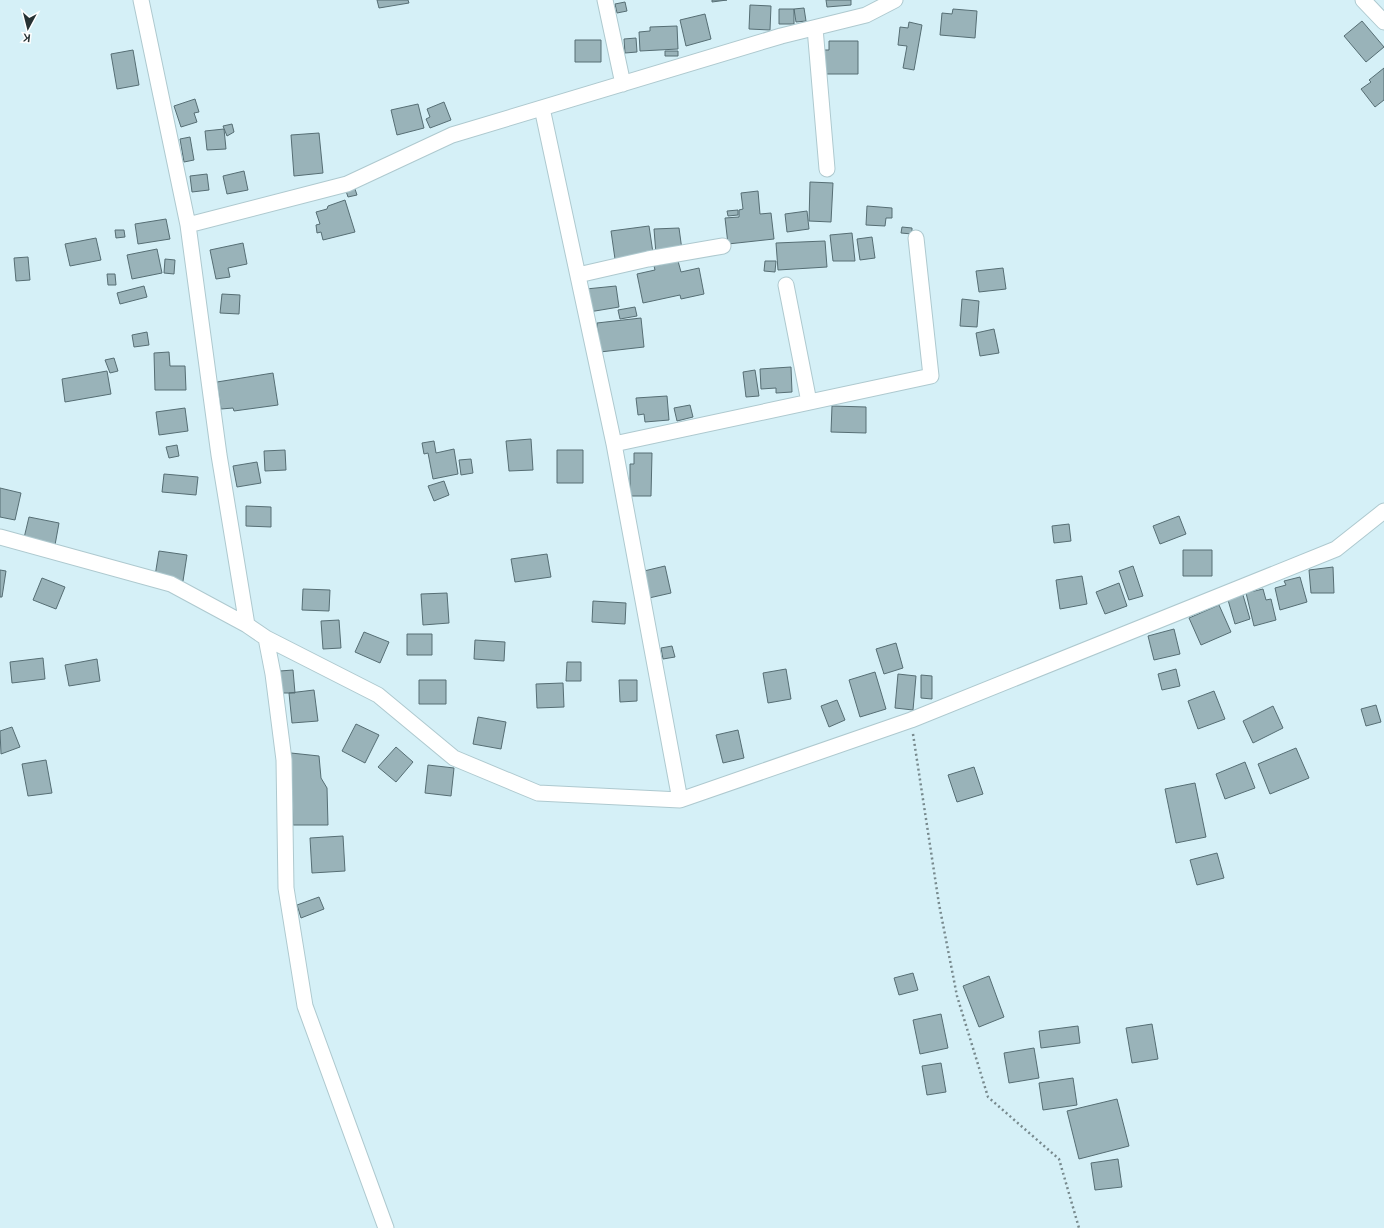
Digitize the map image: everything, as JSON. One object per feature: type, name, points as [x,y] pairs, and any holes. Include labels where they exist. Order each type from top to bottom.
[{"type":"street","points":[[141,0],[188,225],[219,455],[247,624]]},
{"type":"street","points":[[606,0],[623,84]]},
{"type":"street","points":[[188,225],[347,184],[452,136],[781,36],[866,15],[895,0]]},
{"type":"street","points":[[1363,0],[1384,22]]},
{"type":"street","points":[[815,28],[827,169]]},
{"type":"street","points":[[542,108],[614,444],[680,800]]},
{"type":"street","points":[[614,444],[931,376],[916,238]]},
{"type":"street","points":[[578,275],[648,259],[723,246]]},
{"type":"street","points":[[786,285],[809,402]]},
{"type":"street","points":[[0,537],[171,584],[247,624],[266,638],[378,694],[454,758],[538,793],[680,800],[911,720],[1336,549],[1384,511]]},
{"type":"street","points":[[266,638],[274,674],[284,760],[286,888],[305,1006],[386,1228]]},
{"type":"path","points":[[911,720],[939,904],[957,996],[988,1097],[1059,1159],[1079,1228]]},
{"type":"building","points":[[377,0],[408,0],[409,3],[379,8]]},
{"type":"building","points":[[712,0],[727,0],[712,2]]},
{"type":"building","points":[[826,0],[851,0],[851,5],[827,7]]},
{"type":"building","points":[[625,2],[627,11],[617,13],[615,4]]},
{"type":"building","points":[[750,5],[771,6],[770,30],[749,29]]},
{"type":"building","points":[[804,8],[806,21],[796,22],[794,9]]},
{"type":"building","points":[[779,9],[794,9],[794,24],[779,24]]},
{"type":"building","points":[[953,9],[977,11],[975,38],[940,35],[942,13],[952,14]]},
{"type":"building","points":[[705,14],[711,39],[686,46],[680,20]]},
{"type":"building","points":[[1362,21],[1384,47],[1366,62],[1344,36]]},
{"type":"building","points":[[909,22],[922,25],[914,70],[903,68],[907,46],[898,45],[900,27],[908,28]]},
{"type":"building","points":[[677,26],[678,49],[640,51],[639,32],[650,31],[650,27]]},
{"type":"building","points":[[636,38],[637,52],[625,53],[624,39]]},
{"type":"building","points":[[575,40],[601,40],[601,62],[575,62]]},
{"type":"building","points":[[829,41],[858,41],[858,74],[824,74],[823,50],[829,50]]},
{"type":"building","points":[[133,50],[139,85],[117,89],[111,54]]},
{"type":"building","points":[[665,51],[678,51],[678,56],[665,56]]},
{"type":"building","points":[[1384,68],[1384,100],[1375,107],[1361,89],[1371,82],[1369,80]]},
{"type":"building","points":[[195,99],[199,112],[194,113],[197,122],[181,127],[174,106]]},
{"type":"building","points":[[444,102],[451,120],[430,128],[426,119],[430,117],[427,109]]},
{"type":"building","points":[[418,104],[424,128],[397,135],[391,110]]},
{"type":"building","points":[[232,124],[234,132],[227,136],[223,126]]},
{"type":"building","points":[[224,129],[226,149],[207,150],[205,131]]},
{"type":"building","points":[[319,133],[323,173],[294,176],[291,135]]},
{"type":"building","points":[[190,137],[194,160],[184,162],[180,139]]},
{"type":"building","points":[[244,171],[248,190],[227,194],[223,176]]},
{"type":"building","points":[[207,174],[209,190],[192,192],[190,176]]},
{"type":"building","points":[[810,182],[833,183],[831,222],[809,221]]},
{"type":"building","points":[[355,189],[357,195],[348,197],[346,191]]},
{"type":"building","points":[[758,191],[760,214],[771,213],[774,239],[728,244],[725,218],[739,217],[739,210],[743,209],[741,193]]},
{"type":"building","points":[[345,200],[355,232],[323,240],[321,232],[317,233],[316,225],[320,224],[316,212],[327,209],[328,206]]},
{"type":"building","points":[[867,206],[892,208],[892,218],[886,218],[885,226],[866,225]]},
{"type":"building","points":[[738,210],[738,215],[728,216],[727,211]]},
{"type":"building","points":[[807,211],[809,229],[787,232],[785,214]]},
{"type":"building","points":[[166,219],[170,239],[138,244],[135,224]]},
{"type":"building","points":[[649,226],[653,253],[615,259],[611,231]]},
{"type":"building","points":[[902,227],[912,228],[912,234],[901,233]]},
{"type":"building","points":[[679,228],[682,250],[656,254],[654,229]]},
{"type":"building","points":[[115,230],[124,230],[125,237],[116,238]]},
{"type":"building","points":[[852,233],[855,261],[833,261],[830,235]]},
{"type":"building","points":[[872,237],[875,258],[860,260],[857,239]]},
{"type":"building","points":[[96,238],[101,260],[70,266],[65,244]]},
{"type":"building","points":[[825,241],[827,267],[778,270],[776,243]]},
{"type":"building","points":[[243,243],[247,264],[228,268],[230,277],[216,279],[210,250]]},
{"type":"building","points":[[157,249],[162,273],[132,279],[127,255]]},
{"type":"building","points":[[28,257],[30,280],[16,281],[14,258]]},
{"type":"building","points":[[165,259],[175,260],[174,274],[164,273]]},
{"type":"building","points":[[678,261],[681,272],[699,268],[704,294],[681,299],[680,295],[643,303],[637,274],[655,270],[654,266]]},
{"type":"building","points":[[765,261],[776,261],[775,272],[764,271]]},
{"type":"building","points":[[1003,268],[1006,289],[979,292],[976,271]]},
{"type":"building","points":[[107,274],[115,274],[116,285],[108,285]]},
{"type":"building","points":[[144,286],[147,297],[120,304],[117,293]]},
{"type":"building","points":[[616,286],[619,307],[589,312],[586,289]]},
{"type":"building","points":[[222,294],[240,295],[239,314],[220,313]]},
{"type":"building","points":[[962,299],[979,301],[977,327],[960,326]]},
{"type":"building","points":[[635,307],[637,316],[620,319],[618,310]]},
{"type":"building","points":[[641,318],[644,347],[600,352],[597,323]]},
{"type":"building","points":[[994,329],[999,353],[980,356],[976,333]]},
{"type":"building","points":[[147,332],[149,345],[134,347],[132,335]]},
{"type":"building","points":[[169,352],[170,366],[185,366],[186,390],[155,390],[154,353]]},
{"type":"building","points":[[114,358],[118,371],[110,373],[105,360]]},
{"type":"building","points":[[791,367],[792,392],[776,393],[776,388],[761,389],[760,369]]},
{"type":"building","points":[[755,370],[759,396],[746,397],[743,372]]},
{"type":"building","points":[[107,371],[111,394],[65,402],[62,379]]},
{"type":"building","points":[[273,373],[278,405],[234,411],[233,408],[221,409],[217,382]]},
{"type":"building","points":[[667,396],[669,420],[645,422],[644,414],[638,415],[636,398]]},
{"type":"building","points":[[690,405],[693,417],[677,421],[674,408]]},
{"type":"building","points":[[832,406],[866,407],[866,433],[831,432]]},
{"type":"building","points":[[185,408],[188,431],[159,435],[156,412]]},
{"type":"building","points":[[531,439],[533,470],[509,471],[506,441]]},
{"type":"building","points":[[434,441],[436,453],[454,449],[458,474],[433,479],[428,453],[424,454],[422,443]]},
{"type":"building","points":[[177,445],[179,456],[169,458],[166,447]]},
{"type":"building","points":[[285,450],[286,470],[265,471],[264,451]]},
{"type":"building","points":[[557,450],[583,450],[583,483],[557,483]]},
{"type":"building","points":[[634,453],[652,453],[651,496],[630,496],[630,464],[634,464]]},
{"type":"building","points":[[471,459],[473,473],[461,475],[459,460]]},
{"type":"building","points":[[257,462],[261,483],[237,487],[233,466]]},
{"type":"building","points":[[164,474],[198,477],[196,495],[162,492]]},
{"type":"building","points":[[444,481],[449,495],[434,501],[428,486]]},
{"type":"building","points":[[0,488],[21,493],[15,520],[0,517]]},
{"type":"building","points":[[246,506],[271,507],[271,527],[246,526]]},
{"type":"building","points":[[1179,516],[1186,534],[1160,544],[1153,526]]},
{"type":"building","points":[[29,517],[59,523],[55,545],[24,538]]},
{"type":"building","points":[[1069,524],[1071,541],[1054,543],[1052,526]]},
{"type":"building","points":[[1183,550],[1212,550],[1212,576],[1183,576]]},
{"type":"building","points":[[159,551],[187,555],[183,581],[155,576]]},
{"type":"building","points":[[547,554],[551,577],[515,582],[511,559]]},
{"type":"building","points":[[665,566],[671,593],[649,598],[644,571]]},
{"type":"building","points":[[1133,566],[1143,596],[1129,600],[1119,571]]},
{"type":"building","points":[[1333,567],[1334,593],[1311,593],[1309,570]]},
{"type":"building","points":[[0,570],[6,571],[2,597],[0,597]]},
{"type":"building","points":[[1082,576],[1087,604],[1060,609],[1056,580]]},
{"type":"building","points":[[1300,577],[1307,602],[1280,610],[1275,588],[1286,585],[1284,581]]},
{"type":"building","points":[[42,578],[65,587],[56,609],[33,600]]},
{"type":"building","points":[[1119,583],[1127,606],[1105,614],[1096,592]]},
{"type":"building","points":[[303,589],[330,590],[329,611],[302,610]]},
{"type":"building","points":[[1263,589],[1266,600],[1271,599],[1276,620],[1254,626],[1246,593]]},
{"type":"building","points":[[447,593],[449,623],[423,625],[421,594]]},
{"type":"building","points":[[1243,595],[1250,619],[1235,624],[1228,600]]},
{"type":"building","points":[[593,601],[626,603],[625,624],[592,622]]},
{"type":"building","points":[[1219,605],[1231,632],[1201,645],[1189,618]]},
{"type":"building","points":[[339,620],[341,648],[323,649],[321,621]]},
{"type":"building","points":[[1174,629],[1180,654],[1154,660],[1148,636]]},
{"type":"building","points":[[364,632],[389,642],[380,663],[355,652]]},
{"type":"building","points":[[407,634],[432,634],[432,655],[407,655]]},
{"type":"building","points":[[475,640],[505,642],[504,661],[474,659]]},
{"type":"building","points":[[896,643],[903,668],[884,674],[876,649]]},
{"type":"building","points":[[672,646],[675,657],[663,659],[661,648]]},
{"type":"building","points":[[43,658],[45,679],[12,683],[10,662]]},
{"type":"building","points":[[97,659],[100,681],[69,686],[65,665]]},
{"type":"building","points":[[567,662],[581,662],[581,681],[566,681]]},
{"type":"building","points":[[786,669],[791,699],[768,703],[763,673]]},
{"type":"building","points":[[1176,669],[1180,686],[1162,690],[1158,674]]},
{"type":"building","points":[[293,670],[295,693],[282,693],[280,671]]},
{"type":"building","points":[[875,672],[886,709],[860,717],[849,680]]},
{"type":"building","points":[[898,674],[916,676],[913,710],[895,708]]},
{"type":"building","points":[[921,675],[932,676],[932,699],[921,698]]},
{"type":"building","points":[[419,680],[446,680],[446,704],[419,704]]},
{"type":"building","points":[[619,680],[637,680],[637,701],[620,702]]},
{"type":"building","points":[[563,683],[564,707],[537,708],[536,684]]},
{"type":"building","points":[[314,690],[318,721],[292,723],[289,693]]},
{"type":"building","points":[[1214,691],[1225,719],[1198,729],[1188,701]]},
{"type":"building","points":[[837,700],[845,720],[829,727],[821,706]]},
{"type":"building","points":[[1376,705],[1381,722],[1366,726],[1361,709]]},
{"type":"building","points":[[1273,706],[1283,728],[1253,743],[1243,721]]},
{"type":"building","points":[[478,717],[506,722],[501,749],[473,744]]},
{"type":"building","points":[[356,724],[379,735],[365,763],[342,751]]},
{"type":"building","points":[[12,727],[20,747],[1,754],[0,731]]},
{"type":"building","points":[[738,730],[744,758],[723,763],[716,735]]},
{"type":"building","points":[[396,747],[413,762],[396,782],[378,767]]},
{"type":"building","points":[[1296,748],[1309,778],[1270,794],[1258,764]]},
{"type":"building","points":[[291,753],[319,756],[321,778],[327,788],[328,825],[293,825]]},
{"type":"building","points":[[46,760],[52,793],[28,796],[22,764]]},
{"type":"building","points":[[1245,762],[1255,788],[1225,799],[1216,774]]},
{"type":"building","points":[[428,765],[454,768],[451,796],[425,793]]},
{"type":"building","points":[[974,767],[983,794],[957,802],[948,775]]},
{"type":"building","points":[[1195,783],[1206,837],[1176,843],[1165,789]]},
{"type":"building","points":[[343,836],[345,871],[312,873],[310,838]]},
{"type":"building","points":[[1217,853],[1224,878],[1197,885],[1190,860]]},
{"type":"building","points":[[319,897],[324,909],[301,918],[297,905]]},
{"type":"building","points":[[913,973],[918,990],[899,995],[894,978]]},
{"type":"building","points":[[989,976],[1004,1017],[979,1027],[963,986]]},
{"type":"building","points":[[941,1014],[948,1048],[920,1054],[913,1020]]},
{"type":"building","points":[[1152,1024],[1158,1059],[1132,1063],[1126,1028]]},
{"type":"building","points":[[1078,1026],[1080,1043],[1041,1048],[1039,1031]]},
{"type":"building","points":[[1034,1048],[1039,1078],[1009,1083],[1004,1053]]},
{"type":"building","points":[[941,1063],[946,1092],[927,1095],[922,1066]]},
{"type":"building","points":[[1073,1078],[1077,1105],[1043,1110],[1039,1083]]},
{"type":"building","points":[[1117,1099],[1129,1146],[1079,1159],[1067,1111]]},
{"type":"building","points":[[1118,1159],[1122,1187],[1095,1190],[1091,1163]]}]
